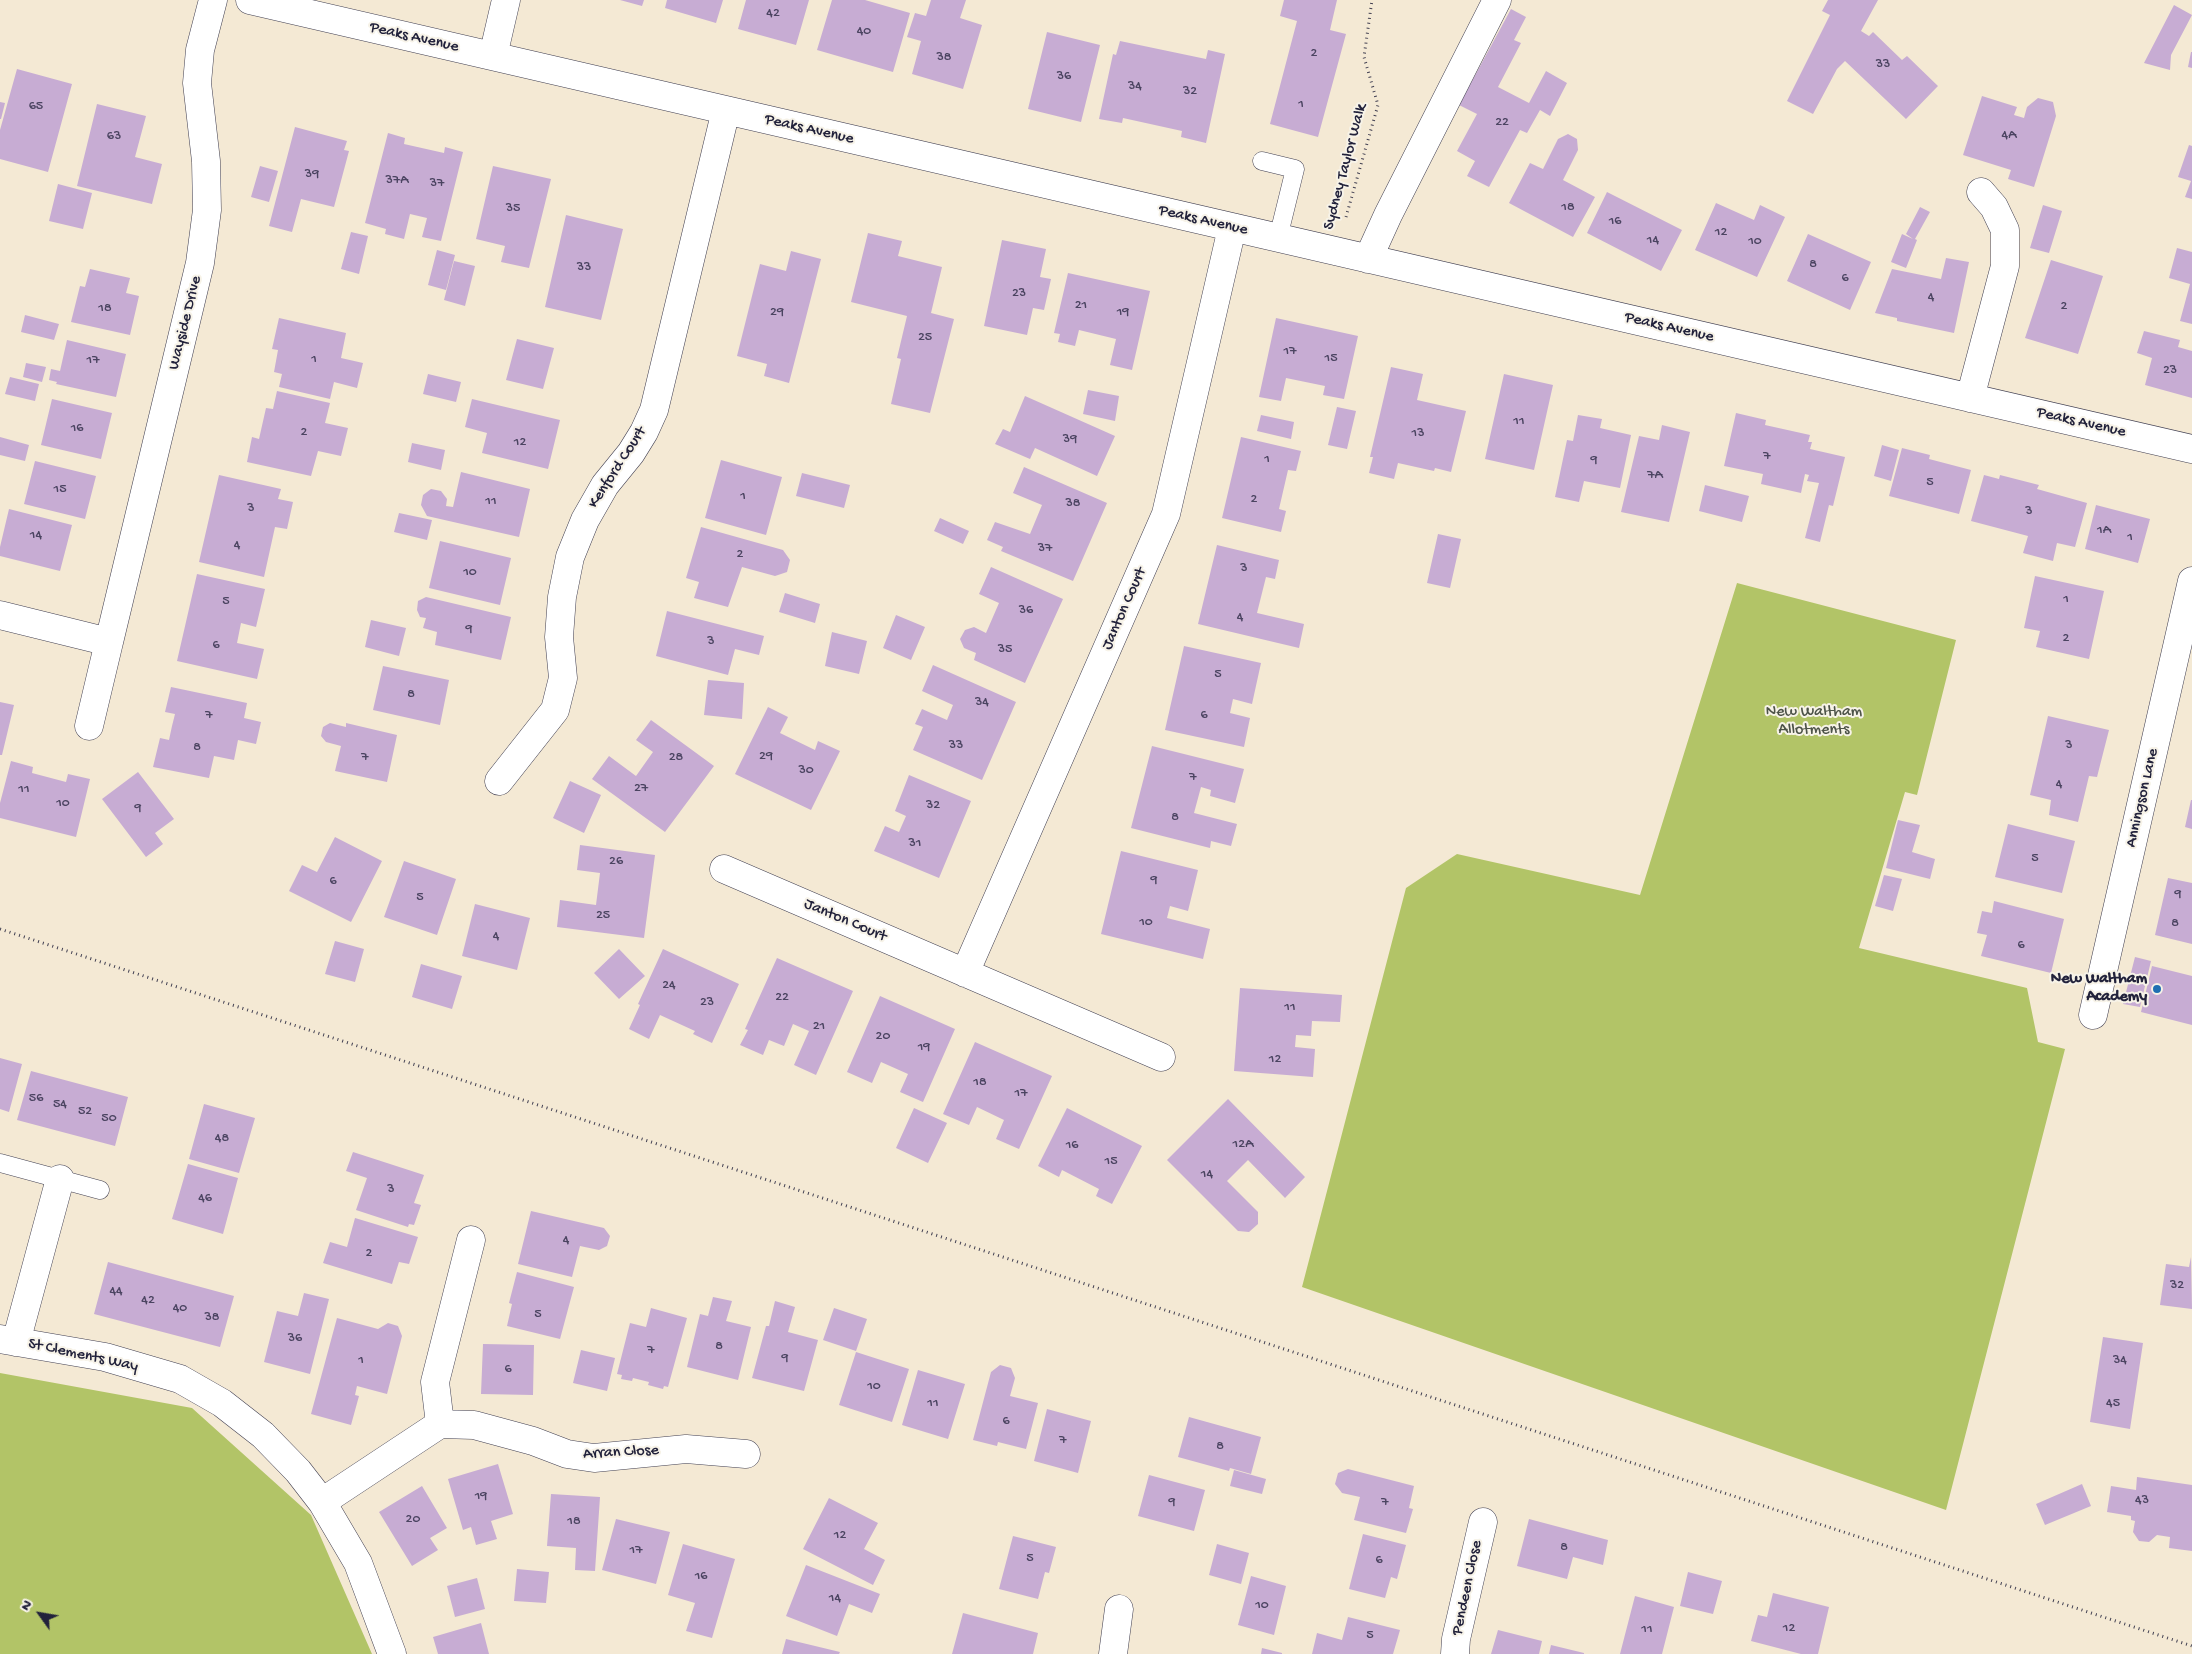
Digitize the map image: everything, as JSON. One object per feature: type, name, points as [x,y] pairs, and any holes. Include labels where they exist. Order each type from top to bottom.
[{"type":"street","name":"Wayside Drive","points":[[89,726],[200,263],[207,210],[206,161],[197,83],[200,50],[213,0]]},
{"type":"street","name":"Peaks Avenue","points":[[250,0],[2192,449]]},
{"type":"street","points":[[493,56],[506,0]]},
{"type":"street","points":[[1368,259],[1392,207],[1496,0]]},
{"type":"street","name":"Kenford Court","points":[[499,781],[555,710],[563,678],[559,637],[562,597],[570,557],[585,520],[605,485],[631,453],[644,432],[654,410],[726,110]]},
{"type":"street","points":[[1970,398],[2005,266],[2005,230],[1994,207],[1981,192]]},
{"type":"street","name":"Janton Court","points":[[965,972],[1166,514],[1232,228]]},
{"type":"street","name":"Anningson Lane","points":[[2093,1014],[2192,581]]},
{"type":"street","points":[[0,615],[109,642]]},
{"type":"street","name":"Janton Court","points":[[724,869],[1161,1057]]},
{"type":"street","name":"St Clements Way","points":[[60,1179],[8,1341],[105,1357],[180,1379],[222,1403],[262,1435],[298,1470],[322,1502],[358,1563],[392,1654]]},
{"type":"street","points":[[322,1502],[440,1424],[435,1382],[472,1240]]},
{"type":"street","name":"Arran Close","points":[[440,1424],[474,1425],[533,1440],[567,1454],[594,1458],[686,1449],[746,1454]]},
{"type":"street","name":"Pendeen Close","points":[[1455,1654],[1456,1639],[1483,1522]]},
{"type":"street","points":[[1113,1654],[1119,1609]]},
{"type":"lane","points":[[1262,161],[1295,169],[1278,238]]},
{"type":"lane","points":[[0,1163],[100,1190]]},
{"type":"path","name":"Sydney Taylor Walk","points":[[1337,252],[1378,105],[1364,57],[1372,0]]},
{"type":"path","points":[[0,929],[2192,1646]]},
{"type":"green space","name":"New Waltham Allotments","points":[[1737,583],[1956,640],[1917,795],[1905,792],[1859,948],[2027,988],[2038,1042],[2065,1049],[1946,1510],[1302,1287],[1406,888],[1457,854],[1640,895]]},
{"type":"green space","points":[[0,1373],[192,1408],[311,1515],[372,1654],[0,1654]]},
{"type":"building","points":[[620,0],[644,0],[642,6]]},
{"type":"building","points":[[667,0],[723,0],[716,23],[665,8]]},
{"type":"building","points":[[746,0],[809,0],[796,45],[738,29]]},
{"type":"building","points":[[832,0],[865,0],[910,13],[893,72],[817,50]]},
{"type":"building","points":[[931,0],[966,0],[960,18],[982,25],[963,89],[912,74],[921,41],[907,37],[915,13],[926,16]]},
{"type":"building","points":[[1284,0],[1337,0],[1330,30],[1346,34],[1318,137],[1270,124],[1297,21],[1280,16]]},
{"type":"building","points":[[1828,0],[1878,0],[1861,31],[1869,36],[1873,32],[1902,60],[1907,56],[1938,86],[1906,119],[1845,61],[1837,69],[1813,114],[1787,101],[1830,15],[1822,11]]},
{"type":"building","points":[[2174,5],[2192,15],[2171,55],[2170,70],[2144,63]]},
{"type":"building","points":[[1511,9],[1526,17],[1514,40],[1521,43],[1498,87],[1529,103],[1546,71],[1567,83],[1550,116],[1540,110],[1527,133],[1520,130],[1489,187],[1467,176],[1475,161],[1457,151],[1477,114],[1459,105]]},
{"type":"building","points":[[1047,32],[1100,45],[1081,122],[1028,109]]},
{"type":"building","points":[[1120,41],[1206,59],[1208,50],[1225,54],[1206,143],[1181,137],[1182,131],[1123,118],[1122,123],[1099,119],[1113,54],[1116,55]]},
{"type":"building","points":[[2192,52],[2192,68],[2188,67]]},
{"type":"building","points":[[17,69],[72,84],[48,172],[0,159],[0,130]]},
{"type":"building","points":[[1982,96],[2017,107],[2014,115],[2024,118],[2027,107],[2038,98],[2053,102],[2056,116],[2034,187],[2008,179],[2011,170],[1963,155]]},
{"type":"building","points":[[0,102],[5,103],[1,119],[0,119]]},
{"type":"building","points":[[97,104],[146,116],[135,157],[162,164],[152,204],[77,186]]},
{"type":"building","points":[[295,127],[347,141],[344,150],[349,151],[334,207],[301,199],[292,232],[269,226]]},
{"type":"building","points":[[388,133],[405,138],[404,144],[444,153],[445,147],[463,152],[441,241],[422,237],[427,218],[410,214],[404,239],[385,234],[386,229],[365,223]]},
{"type":"building","points":[[1568,134],[1577,139],[1578,150],[1563,180],[1595,197],[1573,237],[1509,203],[1530,163],[1543,169],[1558,139]]},
{"type":"building","points":[[2189,145],[2192,146],[2192,199],[2185,197],[2191,181],[2178,177]]},
{"type":"building","points":[[260,166],[278,171],[269,202],[251,197]]},
{"type":"building","points":[[493,166],[551,179],[529,268],[501,262],[505,246],[476,239]]},
{"type":"building","points":[[58,184],[92,193],[83,229],[49,221]]},
{"type":"building","points":[[1607,192],[1682,230],[1661,271],[1587,233]]},
{"type":"building","points":[[1716,203],[1754,220],[1760,205],[1785,217],[1757,277],[1695,250]]},
{"type":"building","points":[[2043,205],[2062,211],[2049,253],[2030,248]]},
{"type":"building","points":[[1920,207],[1930,212],[1915,239],[1917,240],[1906,268],[1891,262],[1902,234],[1913,239],[1906,234]]},
{"type":"building","points":[[566,215],[623,229],[601,320],[545,307]]},
{"type":"building","points":[[351,232],[368,236],[359,274],[341,269]]},
{"type":"building","points":[[868,233],[902,241],[898,256],[942,267],[931,313],[954,319],[930,413],[891,404],[901,359],[897,358],[907,316],[851,302]]},
{"type":"building","points":[[1808,234],[1871,262],[1850,310],[1787,281]]},
{"type":"building","points":[[1002,240],[1046,249],[1040,277],[1051,279],[1044,310],[1033,308],[1027,335],[984,326]]},
{"type":"building","points":[[2177,248],[2192,252],[2192,324],[2180,321],[2190,284],[2169,278]]},
{"type":"building","points":[[437,250],[455,255],[446,290],[428,285]]},
{"type":"building","points":[[791,251],[821,259],[789,383],[764,376],[767,364],[737,356],[760,264],[786,271]]},
{"type":"building","points":[[1946,258],[1969,262],[1954,333],[1897,321],[1897,318],[1875,313],[1892,269],[1941,279]]},
{"type":"building","points":[[2051,260],[2103,276],[2078,354],[2025,338]]},
{"type":"building","points":[[454,261],[475,266],[465,306],[444,300]]},
{"type":"building","points":[[90,269],[130,278],[126,293],[139,296],[130,335],[71,322],[80,286],[85,287]]},
{"type":"building","points":[[1068,273],[1150,291],[1132,370],[1110,365],[1116,339],[1079,330],[1075,346],[1058,342],[1060,334],[1054,333]]},
{"type":"building","points":[[25,315],[59,324],[54,340],[21,332]]},
{"type":"building","points":[[279,318],[346,333],[341,358],[363,363],[357,388],[334,382],[330,399],[279,387],[282,374],[274,372],[278,350],[272,349]]},
{"type":"building","points":[[1276,318],[1358,336],[1344,399],[1323,395],[1325,386],[1286,378],[1281,401],[1259,397]]},
{"type":"building","points":[[2144,331],[2180,340],[2178,347],[2192,351],[2192,398],[2145,385],[2152,358],[2137,353]]},
{"type":"building","points":[[517,339],[554,348],[543,389],[506,380]]},
{"type":"building","points":[[67,340],[126,354],[116,397],[56,384],[57,382],[49,380],[51,369],[60,371]]},
{"type":"building","points":[[26,363],[46,367],[42,382],[23,377]]},
{"type":"building","points":[[1391,367],[1423,374],[1417,400],[1466,411],[1451,472],[1435,468],[1434,471],[1398,463],[1394,479],[1369,473],[1373,457],[1370,457]]},
{"type":"building","points":[[428,374],[461,382],[456,402],[423,394]]},
{"type":"building","points":[[1504,374],[1553,385],[1534,470],[1485,459]]},
{"type":"building","points":[[10,377],[39,384],[35,401],[5,394]]},
{"type":"building","points":[[1088,390],[1119,396],[1115,421],[1083,414]]},
{"type":"building","points":[[277,391],[330,403],[325,423],[348,428],[341,456],[318,451],[311,476],[247,462],[252,437],[259,439],[266,408],[273,409]]},
{"type":"building","points":[[1025,396],[1115,436],[1097,476],[1035,448],[1030,459],[995,444],[1003,429],[1010,432]]},
{"type":"building","points":[[52,399],[112,413],[101,459],[41,445]]},
{"type":"building","points":[[472,399],[560,420],[548,469],[482,453],[487,433],[465,427]]},
{"type":"building","points":[[1337,407],[1356,411],[1347,449],[1328,445]]},
{"type":"building","points":[[1736,413],[1766,420],[1765,425],[1810,435],[1808,442],[1812,442],[1810,449],[1845,457],[1833,506],[1829,505],[1820,542],[1805,538],[1819,483],[1807,481],[1809,475],[1805,474],[1801,493],[1761,484],[1763,474],[1724,466]]},
{"type":"building","points":[[1261,415],[1294,422],[1291,439],[1257,431]]},
{"type":"building","points":[[1578,415],[1602,419],[1600,428],[1631,435],[1620,488],[1584,481],[1579,502],[1555,497],[1567,440],[1573,441]]},
{"type":"building","points":[[1662,425],[1690,432],[1669,522],[1621,512],[1639,436],[1659,440]]},
{"type":"building","points":[[0,437],[29,445],[25,461],[0,455]]},
{"type":"building","points":[[1241,437],[1301,451],[1296,471],[1288,470],[1279,509],[1286,511],[1281,532],[1222,518]]},
{"type":"building","points":[[412,443],[445,450],[441,470],[408,462]]},
{"type":"building","points":[[1882,445],[1899,450],[1891,481],[1874,476]]},
{"type":"building","points":[[1902,448],[1930,455],[1929,459],[1971,470],[1959,514],[1889,496]]},
{"type":"building","points":[[721,460],[782,477],[766,535],[705,518]]},
{"type":"building","points":[[35,461],[96,476],[85,519],[24,504]]},
{"type":"building","points":[[1024,467],[1107,503],[1073,581],[1001,551],[1003,547],[987,540],[995,522],[1030,534],[1042,505],[1013,493]]},
{"type":"building","points":[[461,472],[530,489],[519,537],[427,516],[421,505],[423,495],[431,489],[441,491],[447,499],[446,506],[453,507]]},
{"type":"building","points":[[802,473],[850,485],[844,508],[796,496]]},
{"type":"building","points":[[219,475],[281,489],[278,499],[293,502],[287,529],[275,527],[264,577],[199,562]]},
{"type":"building","points":[[1984,475],[1999,479],[2000,475],[2039,485],[2037,489],[2087,503],[2075,547],[2057,543],[2053,561],[2023,553],[2028,536],[1971,521]]},
{"type":"building","points":[[1705,485],[1749,496],[1742,522],[1699,511]]},
{"type":"building","points":[[2096,505],[2150,519],[2138,563],[2085,549]]},
{"type":"building","points":[[9,509],[72,525],[60,571],[0,556],[0,547]]},
{"type":"building","points":[[399,513],[432,520],[427,540],[394,532]]},
{"type":"building","points":[[940,518],[969,531],[963,544],[934,531]]},
{"type":"building","points":[[701,527],[783,550],[790,560],[787,572],[775,576],[742,567],[728,607],[694,598],[699,582],[686,578]]},
{"type":"building","points":[[1438,534],[1461,539],[1450,588],[1427,583]]},
{"type":"building","points":[[440,541],[511,558],[500,605],[429,588]]},
{"type":"building","points":[[1217,545],[1279,560],[1275,579],[1266,577],[1257,613],[1304,624],[1299,648],[1198,624]]},
{"type":"building","points":[[991,567],[1063,599],[1025,683],[974,660],[976,653],[964,648],[960,639],[965,630],[974,627],[986,633],[999,603],[979,594]]},
{"type":"building","points":[[197,574],[265,589],[256,627],[241,623],[237,643],[264,649],[257,679],[177,661]]},
{"type":"building","points":[[2035,576],[2104,591],[2089,659],[2036,647],[2040,631],[2024,628]]},
{"type":"building","points":[[785,593],[820,604],[815,623],[779,612]]},
{"type":"building","points":[[426,597],[511,617],[501,660],[435,645],[437,632],[423,628],[426,618],[420,617],[417,610],[418,601]]},
{"type":"building","points":[[667,611],[764,636],[759,655],[735,649],[728,675],[656,656]]},
{"type":"building","points":[[896,615],[925,627],[911,660],[883,648]]},
{"type":"building","points":[[371,620],[406,628],[399,656],[365,647]]},
{"type":"building","points":[[832,632],[867,641],[859,674],[825,666]]},
{"type":"building","points":[[1184,646],[1261,663],[1252,704],[1233,699],[1230,713],[1250,718],[1244,747],[1165,730]]},
{"type":"building","points":[[933,665],[1016,702],[982,780],[913,750],[923,727],[915,724],[922,709],[947,720],[953,705],[922,691]]},
{"type":"building","points":[[383,666],[449,680],[440,725],[373,710]]},
{"type":"building","points":[[708,680],[744,683],[742,719],[704,715]]},
{"type":"building","points":[[171,687],[247,703],[244,718],[261,722],[256,744],[238,740],[234,760],[214,756],[209,778],[153,767],[160,738],[169,740],[175,714],[165,712]]},
{"type":"building","points":[[0,702],[14,705],[2,755],[0,755]]},
{"type":"building","points":[[768,707],[788,717],[780,733],[815,750],[818,741],[840,751],[811,810],[735,774]]},
{"type":"building","points":[[2048,716],[2109,730],[2097,777],[2089,776],[2078,822],[2049,815],[2051,800],[2030,795]]},
{"type":"building","points":[[651,720],[714,766],[665,832],[592,779],[609,756],[636,776],[653,752],[636,740]]},
{"type":"building","points":[[330,723],[346,727],[346,723],[397,735],[387,782],[335,771],[341,746],[326,742],[321,736],[323,727]]},
{"type":"building","points":[[1152,746],[1244,769],[1235,803],[1210,796],[1211,790],[1201,787],[1194,813],[1237,824],[1231,846],[1211,841],[1210,848],[1131,828]]},
{"type":"building","points":[[11,761],[33,767],[32,773],[66,782],[68,774],[90,779],[76,837],[0,818],[0,803]]},
{"type":"building","points":[[138,772],[174,819],[155,833],[163,844],[146,857],[102,799]]},
{"type":"building","points":[[909,775],[971,801],[939,878],[874,851],[885,826],[899,832],[906,816],[895,811]]},
{"type":"building","points":[[570,781],[601,795],[584,833],[553,818]]},
{"type":"building","points":[[2192,800],[2192,829],[2185,827]]},
{"type":"building","points":[[1898,820],[1920,825],[1912,852],[1935,859],[1930,879],[1886,868]]},
{"type":"building","points":[[2008,824],[2075,841],[2062,893],[1995,877]]},
{"type":"building","points":[[335,837],[382,861],[351,922],[289,891],[302,865],[317,872]]},
{"type":"building","points":[[580,845],[655,855],[644,938],[557,927],[560,900],[596,905],[600,873],[577,870]]},
{"type":"building","points":[[1121,851],[1198,870],[1188,911],[1170,906],[1167,918],[1210,929],[1203,959],[1101,934]]},
{"type":"building","points":[[404,861],[456,879],[437,935],[384,917]]},
{"type":"building","points":[[1884,875],[1902,879],[1893,911],[1875,906]]},
{"type":"building","points":[[2168,878],[2192,883],[2192,944],[2155,935]]},
{"type":"building","points":[[1994,901],[2064,919],[2051,973],[1981,956],[1987,935],[1977,933],[1982,911],[1992,913]]},
{"type":"building","points":[[475,904],[530,918],[517,970],[462,956]]},
{"type":"building","points":[[335,941],[364,949],[355,982],[325,974]]},
{"type":"building","points":[[619,949],[645,976],[619,999],[594,973]]},
{"type":"building","points":[[663,949],[739,984],[712,1043],[693,1034],[695,1031],[660,1015],[649,1039],[629,1029]]},
{"type":"building","points":[[2135,957],[2151,961],[2140,1007],[2123,1004]]},
{"type":"building","points":[[777,958],[853,991],[816,1075],[794,1065],[809,1031],[793,1024],[784,1046],[769,1040],[763,1055],[740,1045],[748,1030],[745,1029]]},
{"type":"building","points":[[421,964],[462,976],[452,1009],[412,997]]},
{"type":"building","points":[[2152,966],[2192,976],[2192,1025],[2141,1012]]},
{"type":"building","points":[[1240,988],[1342,995],[1340,1022],[1312,1021],[1311,1036],[1296,1035],[1295,1047],[1315,1049],[1313,1077],[1234,1071]]},
{"type":"building","points":[[880,996],[955,1029],[923,1102],[900,1092],[908,1074],[881,1062],[872,1083],[847,1072]]},
{"type":"building","points":[[975,1042],[1052,1076],[1019,1149],[996,1139],[1004,1120],[977,1107],[969,1125],[943,1114]]},
{"type":"building","points":[[0,1058],[22,1064],[9,1112],[0,1109]]},
{"type":"building","points":[[31,1071],[128,1097],[115,1146],[17,1120]]},
{"type":"building","points":[[1228,1099],[1305,1177],[1285,1198],[1248,1160],[1227,1181],[1258,1212],[1258,1224],[1249,1232],[1238,1231],[1167,1160]]},
{"type":"building","points":[[204,1104],[255,1118],[239,1173],[189,1159]]},
{"type":"building","points":[[914,1108],[947,1123],[928,1163],[896,1148]]},
{"type":"building","points":[[1067,1108],[1142,1146],[1112,1204],[1096,1196],[1099,1189],[1062,1170],[1059,1177],[1038,1166]]},
{"type":"building","points":[[353,1152],[424,1175],[414,1203],[421,1205],[414,1225],[409,1224],[408,1227],[356,1210],[367,1178],[346,1171]]},
{"type":"building","points":[[188,1164],[238,1178],[223,1234],[172,1219]]},
{"type":"building","points":[[531,1211],[604,1228],[610,1236],[607,1246],[599,1250],[580,1246],[572,1277],[518,1264]]},
{"type":"building","points":[[355,1218],[418,1237],[409,1264],[399,1262],[392,1284],[323,1263],[330,1242],[347,1247]]},
{"type":"building","points":[[2191,1257],[2192,1309],[2160,1305],[2166,1264],[2189,1267]]},
{"type":"building","points":[[108,1262],[234,1296],[220,1347],[94,1314]]},
{"type":"building","points":[[517,1272],[574,1287],[560,1339],[507,1326],[512,1304],[509,1303]]},
{"type":"building","points":[[304,1293],[329,1299],[310,1374],[264,1362],[277,1311],[298,1316]]},
{"type":"building","points":[[713,1297],[732,1301],[726,1321],[751,1327],[738,1380],[687,1367],[700,1314],[708,1316]]},
{"type":"building","points":[[775,1301],[795,1307],[788,1332],[818,1340],[804,1391],[752,1378]]},
{"type":"building","points":[[651,1308],[687,1318],[668,1387],[664,1386],[663,1389],[648,1385],[649,1382],[633,1378],[632,1381],[621,1379],[622,1375],[617,1374],[630,1323],[646,1327]]},
{"type":"building","points":[[834,1308],[867,1319],[856,1351],[823,1340]]},
{"type":"building","points":[[337,1318],[378,1329],[388,1323],[398,1326],[402,1336],[387,1394],[357,1386],[355,1395],[359,1396],[351,1425],[311,1414]]},
{"type":"building","points":[[2103,1337],[2143,1343],[2130,1429],[2090,1422]]},
{"type":"building","points":[[483,1344],[534,1345],[533,1395],[481,1394]]},
{"type":"building","points":[[581,1350],[615,1358],[607,1391],[573,1383]]},
{"type":"building","points":[[856,1352],[909,1369],[892,1422],[839,1405]]},
{"type":"building","points":[[1000,1365],[1011,1368],[1015,1378],[1010,1396],[1038,1403],[1026,1449],[998,1442],[997,1446],[973,1440],[991,1372]]},
{"type":"building","points":[[918,1370],[965,1384],[948,1439],[902,1425]]},
{"type":"building","points":[[1047,1409],[1091,1421],[1078,1473],[1034,1461]]},
{"type":"building","points":[[1189,1417],[1261,1437],[1251,1474],[1230,1468],[1229,1471],[1178,1457]]},
{"type":"building","points":[[498,1464],[513,1514],[491,1521],[497,1539],[476,1545],[471,1527],[463,1530],[448,1479]]},
{"type":"building","points":[[1348,1469],[1414,1486],[1409,1508],[1413,1509],[1406,1533],[1354,1520],[1360,1497],[1342,1493],[1335,1484],[1338,1473]]},
{"type":"building","points":[[1234,1470],[1266,1479],[1262,1494],[1230,1486]]},
{"type":"building","points":[[1149,1475],[1205,1490],[1194,1531],[1138,1516]]},
{"type":"building","points":[[2137,1477],[2192,1485],[2192,1551],[2169,1548],[2170,1537],[2157,1535],[2149,1542],[2139,1541],[2133,1532],[2135,1521],[2131,1520],[2131,1516],[2107,1512],[2111,1486],[2136,1490]]},
{"type":"building","points":[[2082,1484],[2091,1506],[2045,1525],[2036,1504]]},
{"type":"building","points":[[422,1486],[447,1528],[430,1538],[438,1550],[412,1566],[379,1512]]},
{"type":"building","points":[[551,1494],[600,1497],[595,1571],[575,1570],[576,1548],[547,1546]]},
{"type":"building","points":[[829,1498],[878,1523],[864,1549],[885,1560],[873,1585],[803,1549]]},
{"type":"building","points":[[616,1519],[670,1532],[656,1584],[602,1570]]},
{"type":"building","points":[[1529,1519],[1608,1540],[1603,1565],[1573,1557],[1567,1579],[1517,1566]]},
{"type":"building","points":[[1363,1534],[1406,1545],[1397,1579],[1391,1577],[1385,1598],[1349,1589]]},
{"type":"building","points":[[1013,1536],[1056,1547],[1049,1573],[1045,1572],[1038,1599],[999,1589]]},
{"type":"building","points":[[683,1544],[735,1559],[712,1638],[686,1631],[695,1603],[668,1595]]},
{"type":"building","points":[[1217,1544],[1249,1553],[1241,1584],[1209,1575]]},
{"type":"building","points":[[806,1565],[880,1594],[872,1613],[849,1604],[837,1636],[786,1616]]},
{"type":"building","points":[[517,1569],[549,1572],[546,1603],[514,1601]]},
{"type":"building","points":[[1688,1572],[1722,1581],[1713,1614],[1680,1606]]},
{"type":"building","points":[[1251,1576],[1286,1586],[1274,1635],[1238,1625]]},
{"type":"building","points":[[477,1578],[485,1609],[455,1617],[447,1586]]},
{"type":"building","points":[[1773,1593],[1829,1607],[1818,1654],[1801,1654],[1751,1641],[1758,1615],[1767,1617]]},
{"type":"building","points":[[1635,1596],[1674,1607],[1662,1654],[1620,1654]]},
{"type":"building","points":[[963,1613],[1038,1633],[1033,1654],[952,1654]]},
{"type":"building","points":[[1348,1617],[1400,1630],[1393,1654],[1312,1654],[1317,1633],[1342,1640]]},
{"type":"building","points":[[481,1623],[489,1654],[438,1654],[433,1637]]},
{"type":"building","points":[[1498,1630],[1542,1641],[1539,1654],[1491,1654]]},
{"type":"building","points":[[786,1639],[840,1652],[839,1654],[782,1654]]},
{"type":"building","points":[[1551,1645],[1584,1653],[1584,1654],[1549,1654]]},
{"type":"building","points":[[1262,1648],[1282,1653],[1282,1654],[1261,1654]]},
{"type":"place","name":"New Waltham Academy","points":[[2157,989]]}]
